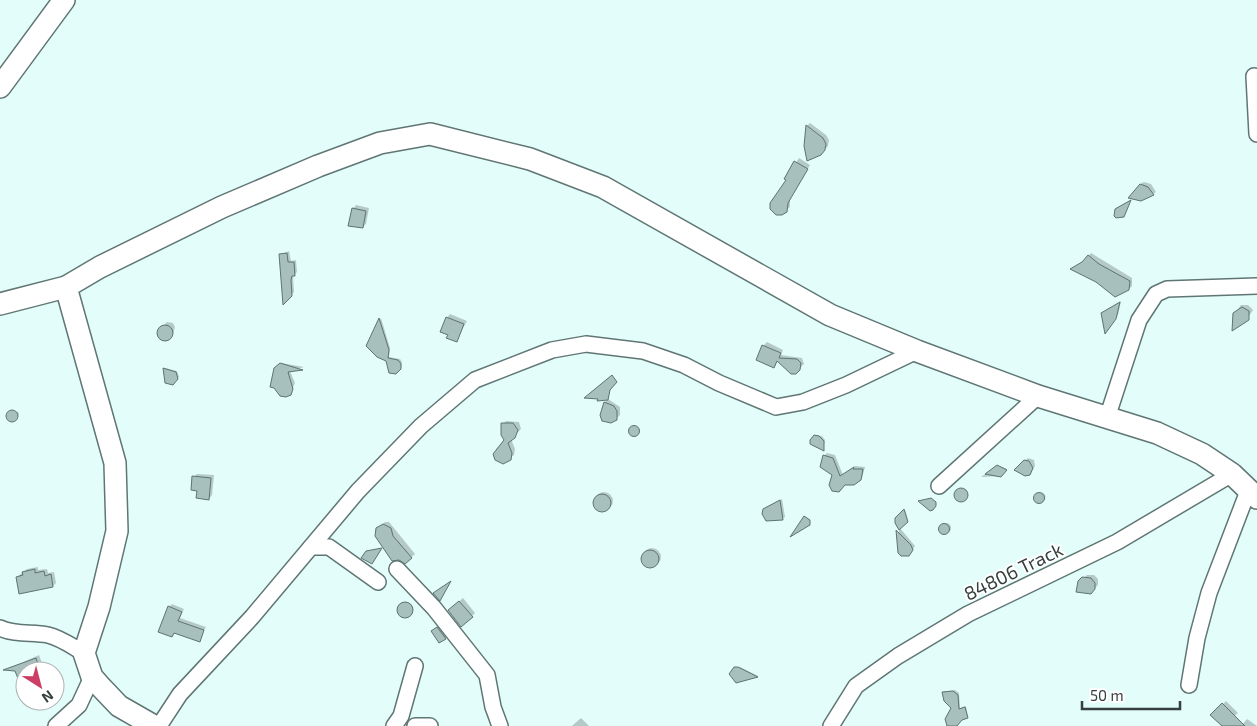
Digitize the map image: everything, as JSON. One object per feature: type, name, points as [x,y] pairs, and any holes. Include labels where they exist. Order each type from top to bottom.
[{"type":"street","points":[[0,87],[64,0]]},
{"type":"street","points":[[1254,76],[1257,134]]},
{"type":"street","points":[[0,304],[66,287],[100,267],[222,207],[309,170],[380,143],[430,134],[530,159],[603,187],[830,315],[918,351],[1038,396],[1157,433],[1202,454],[1232,474],[1252,494],[1209,592],[1189,685]]},
{"type":"street","points":[[1107,418],[1139,320],[1156,294],[1167,289],[1257,286]]},
{"type":"street","points":[[66,287],[115,462],[117,531],[99,607],[84,653],[92,678],[120,706],[154,726]]},
{"type":"street","points":[[159,726],[180,694],[252,616],[358,491],[449,400],[475,380],[552,350],[586,344],[643,351],[684,365],[719,383],[776,406],[791,405],[846,385],[918,351]]},
{"type":"street","points":[[939,486],[1038,396]]},
{"type":"street","name":"84806 Track","points":[[831,726],[856,686],[898,656],[968,614],[1117,542],[1232,474]]},
{"type":"street","points":[[311,547],[329,547],[378,582]]},
{"type":"street","points":[[397,569],[439,614],[487,675],[493,706],[500,726]]},
{"type":"street","points":[[0,628],[17,633],[51,636],[84,653]]},
{"type":"street","points":[[394,726],[401,716],[415,666]]},
{"type":"street","points":[[56,726],[63,723],[79,705],[92,678]]},
{"type":"street","points":[[415,726],[430,726]]},
{"type":"building","points":[[806,125],[823,138],[826,144],[825,150],[821,155],[807,161],[804,146]]},
{"type":"building","points":[[794,161],[808,169],[788,203],[787,212],[782,215],[776,215],[770,209],[770,203],[786,180],[784,179]]},
{"type":"building","points":[[1140,184],[1148,187],[1154,195],[1141,201],[1128,198]]},
{"type":"building","points":[[1131,200],[1124,217],[1116,218],[1114,216],[1115,209]]},
{"type":"building","points":[[352,208],[366,211],[363,228],[348,226]]},
{"type":"building","points":[[287,253],[288,262],[294,262],[295,276],[292,276],[291,280],[292,296],[283,305],[279,254]]},
{"type":"building","points":[[1088,255],[1099,264],[1130,281],[1129,290],[1115,297],[1096,282],[1070,269],[1082,262]]},
{"type":"building","points":[[1120,302],[1116,319],[1105,334],[1101,313]]},
{"type":"building","points":[[1242,307],[1249,311],[1249,320],[1232,331],[1233,313]]},
{"type":"building","points":[[446,317],[464,324],[457,342],[446,338],[448,335],[440,332]]},
{"type":"building","points":[[379,318],[389,350],[388,358],[398,360],[401,364],[401,369],[396,374],[389,373],[386,361],[377,357],[366,346]]},
{"type":"building","points":[[165,325],[171,327],[173,333],[171,339],[165,341],[159,339],[157,333],[159,327]]},
{"type":"building","points":[[762,345],[781,353],[779,358],[797,359],[801,363],[800,370],[796,374],[791,374],[777,361],[774,368],[756,360]]},
{"type":"building","points":[[280,363],[303,370],[288,372],[293,389],[291,395],[286,397],[280,396],[274,388],[270,387],[274,368]]},
{"type":"building","points":[[163,368],[176,372],[178,379],[173,385],[165,383]]},
{"type":"building","points":[[612,375],[617,382],[610,390],[608,400],[597,401],[598,399],[584,398]]},
{"type":"building","points":[[604,402],[614,406],[617,411],[617,420],[611,423],[602,421],[600,415]]},
{"type":"building","points":[[10,410],[14,410],[18,416],[14,422],[10,422],[6,418],[6,414]]},
{"type":"building","points":[[501,423],[513,423],[518,430],[515,438],[508,443],[512,453],[511,460],[503,464],[495,460],[493,454],[504,440],[501,435]]},
{"type":"building","points":[[632,426],[636,426],[639,431],[638,435],[632,436],[629,433],[629,429]]},
{"type":"building","points":[[814,435],[819,436],[824,441],[824,451],[810,444],[810,440]]},
{"type":"building","points":[[823,455],[833,458],[840,476],[854,467],[853,469],[863,469],[861,480],[854,485],[845,485],[839,492],[832,491],[829,485],[832,475],[820,467]]},
{"type":"building","points":[[1024,460],[1029,461],[1033,468],[1030,475],[1025,476],[1014,470]]},
{"type":"building","points":[[997,465],[1007,470],[1001,477],[985,474]]},
{"type":"building","points":[[192,476],[211,478],[209,500],[196,498],[197,491],[191,490]]},
{"type":"building","points":[[961,488],[966,490],[968,495],[966,500],[961,502],[956,500],[954,495],[956,490]]},
{"type":"building","points":[[1039,492],[1045,498],[1039,504],[1033,498]]},
{"type":"building","points":[[602,494],[608,497],[611,503],[608,509],[602,512],[596,509],[593,503],[596,497]]},
{"type":"building","points":[[931,498],[936,502],[936,506],[930,511],[918,501]]},
{"type":"building","points":[[780,500],[783,520],[766,521],[762,514],[763,509]]},
{"type":"building","points":[[904,509],[908,522],[899,530],[895,523],[895,518]]},
{"type":"building","points":[[804,516],[810,520],[810,525],[790,537]]},
{"type":"building","points":[[944,523],[950,529],[944,535],[938,529]]},
{"type":"building","points":[[383,524],[391,528],[393,536],[412,558],[405,564],[399,560],[392,561],[375,536],[376,528]]},
{"type":"building","points":[[896,530],[911,545],[913,550],[909,556],[901,556],[898,553]]},
{"type":"building","points":[[382,548],[372,564],[361,558],[366,551]]},
{"type":"building","points":[[650,550],[656,553],[659,559],[656,565],[650,568],[644,565],[641,559],[644,553]]},
{"type":"building","points":[[35,569],[35,573],[44,571],[45,576],[51,574],[53,587],[19,594],[16,577],[23,575],[22,572]]},
{"type":"building","points":[[1082,577],[1091,578],[1095,583],[1095,589],[1091,594],[1076,592],[1078,581]]},
{"type":"building","points":[[451,581],[440,601],[433,593]]},
{"type":"building","points":[[459,601],[473,617],[461,627],[448,610]]},
{"type":"building","points":[[405,602],[413,610],[405,618],[397,610]]},
{"type":"building","points":[[168,606],[182,612],[178,621],[204,630],[200,642],[174,633],[172,637],[158,632]]},
{"type":"building","points":[[437,627],[446,639],[439,643],[431,631]]},
{"type":"building","points":[[15,666],[15,671],[3,670]]},
{"type":"building","points":[[734,667],[738,667],[758,677],[736,683],[729,674]]},
{"type":"building","points":[[953,691],[958,695],[959,709],[965,707],[968,718],[962,720],[957,726],[947,726],[945,719],[951,708],[944,701],[942,692]]},
{"type":"building","points":[[1222,703],[1245,726],[1222,726],[1210,715]]}]
